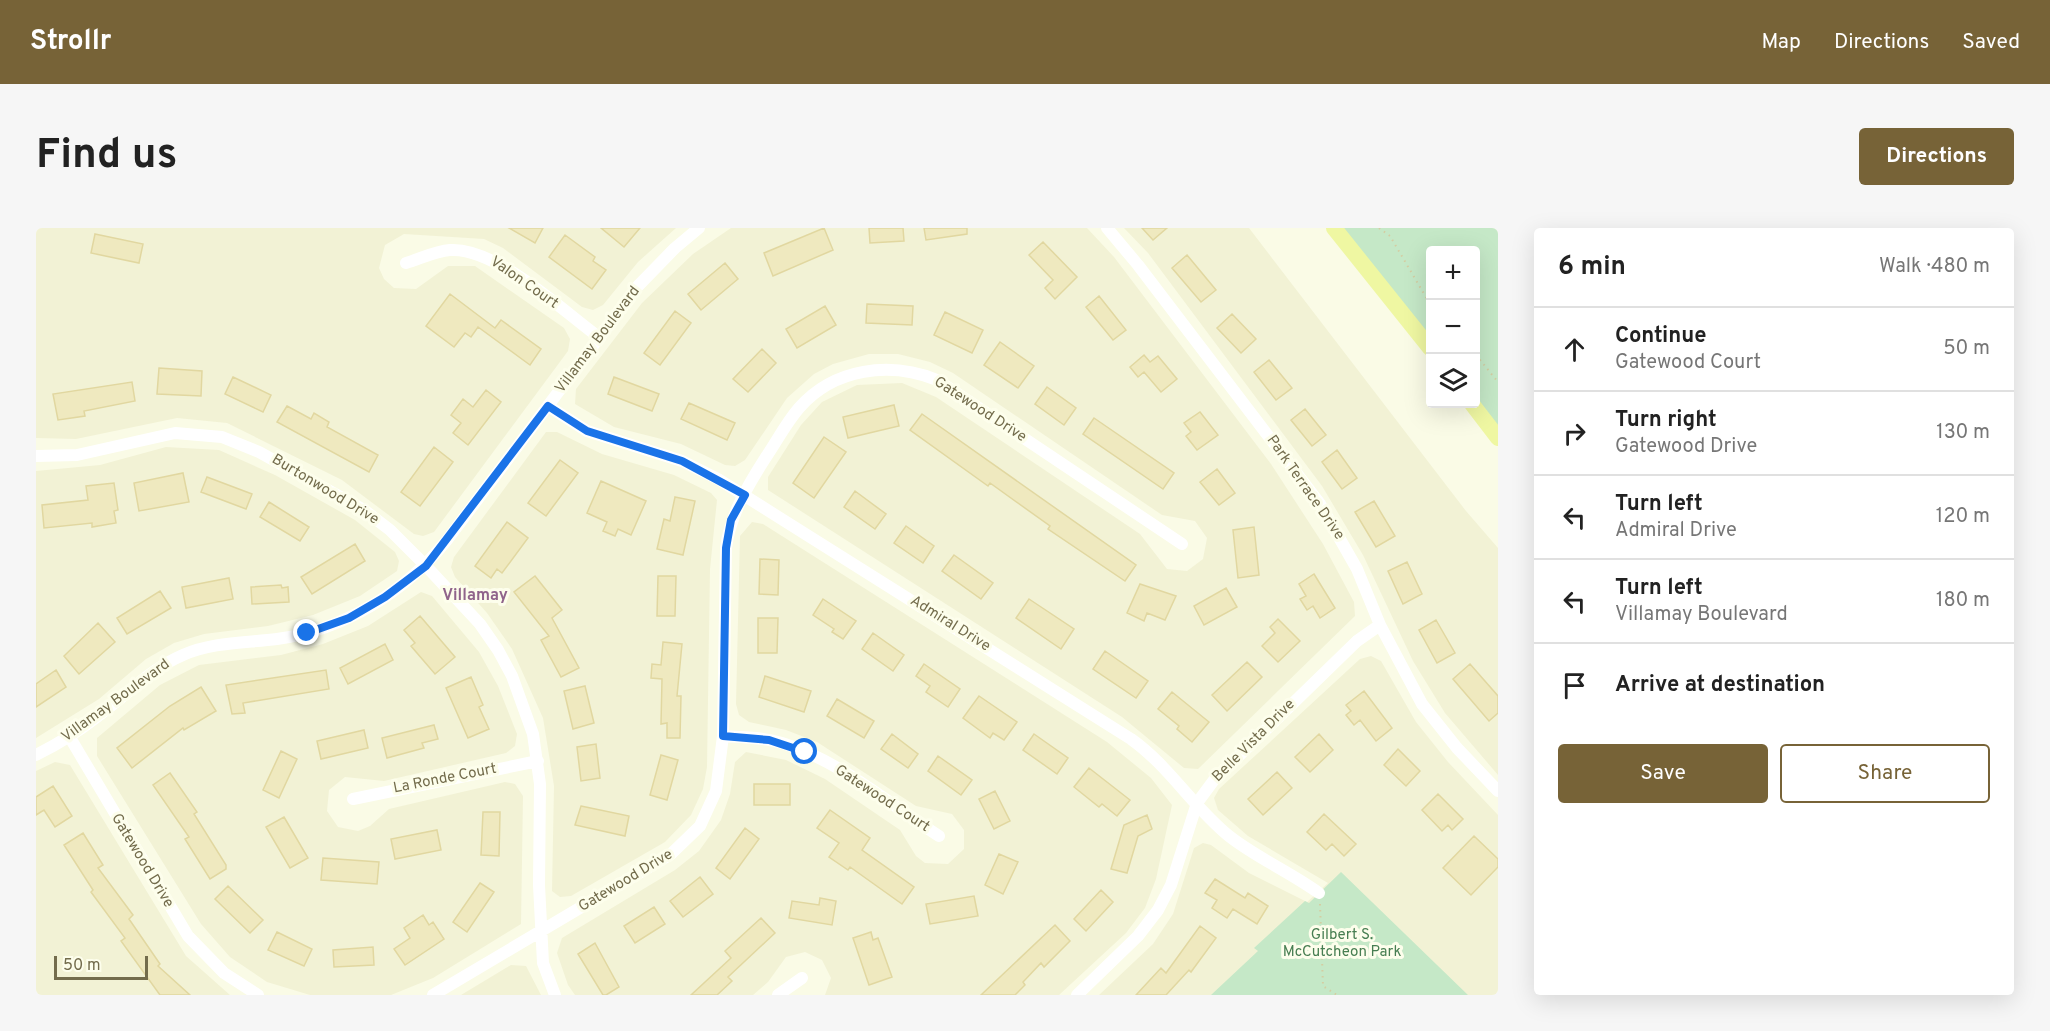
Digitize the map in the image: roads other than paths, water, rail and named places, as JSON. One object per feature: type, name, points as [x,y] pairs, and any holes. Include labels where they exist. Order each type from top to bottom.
[{"type":"main road","points":[[1334,228],[1426,342]]},
{"type":"main road","points":[[1475,408],[1498,438]]},
{"type":"street","name":"Villamay Boulevard","points":[[36,755],[99,716],[142,679],[183,655],[210,646],[280,639],[329,626],[385,597],[426,566],[654,268],[699,228]]},
{"type":"street","name":"Park Terrace Drive","points":[[1107,228],[1138,265],[1320,504],[1357,569],[1380,625],[1428,711],[1457,747],[1498,791]]},
{"type":"street","name":"Valon Court","points":[[406,263],[450,250],[484,255],[505,267],[600,338]]},
{"type":"street","name":"Gatewood Drive","points":[[433,995],[671,854],[694,833],[706,817],[716,791],[723,736],[726,548],[731,520],[789,421],[811,396],[831,383],[853,374],[876,369],[900,370],[925,375],[950,387],[1182,544]]},
{"type":"street","name":"Admiral Drive","points":[[548,406],[587,431],[682,461],[745,495],[1131,739],[1162,764],[1211,820],[1245,848],[1319,893]]},
{"type":"street","name":"Burtonwood Drive","points":[[36,456],[77,455],[175,433],[222,437],[259,452],[364,510],[390,530],[426,566],[474,617],[498,650],[525,707],[538,760],[543,963],[555,995]]},
{"type":"street","name":"Belle Vista Drive","points":[[1077,995],[1138,936],[1158,910],[1171,885],[1197,803],[1225,767],[1357,642],[1380,625]]},
{"type":"street","name":"Gatewood Drive","points":[[69,736],[188,936],[224,973],[258,995]]},
{"type":"street","name":"Gatewood Court","points":[[723,736],[769,740],[805,752],[836,768],[939,836]]},
{"type":"street","name":"La Ronde Court","points":[[353,800],[385,790],[538,760]]},
{"type":"street","points":[[778,995],[802,978]]},
{"type":"district","name":"Villamay","points":[[475,596]]},
{"type":"park label","name":"Gilbert S. McCutcheon Park","points":[[1342,944]]}]
